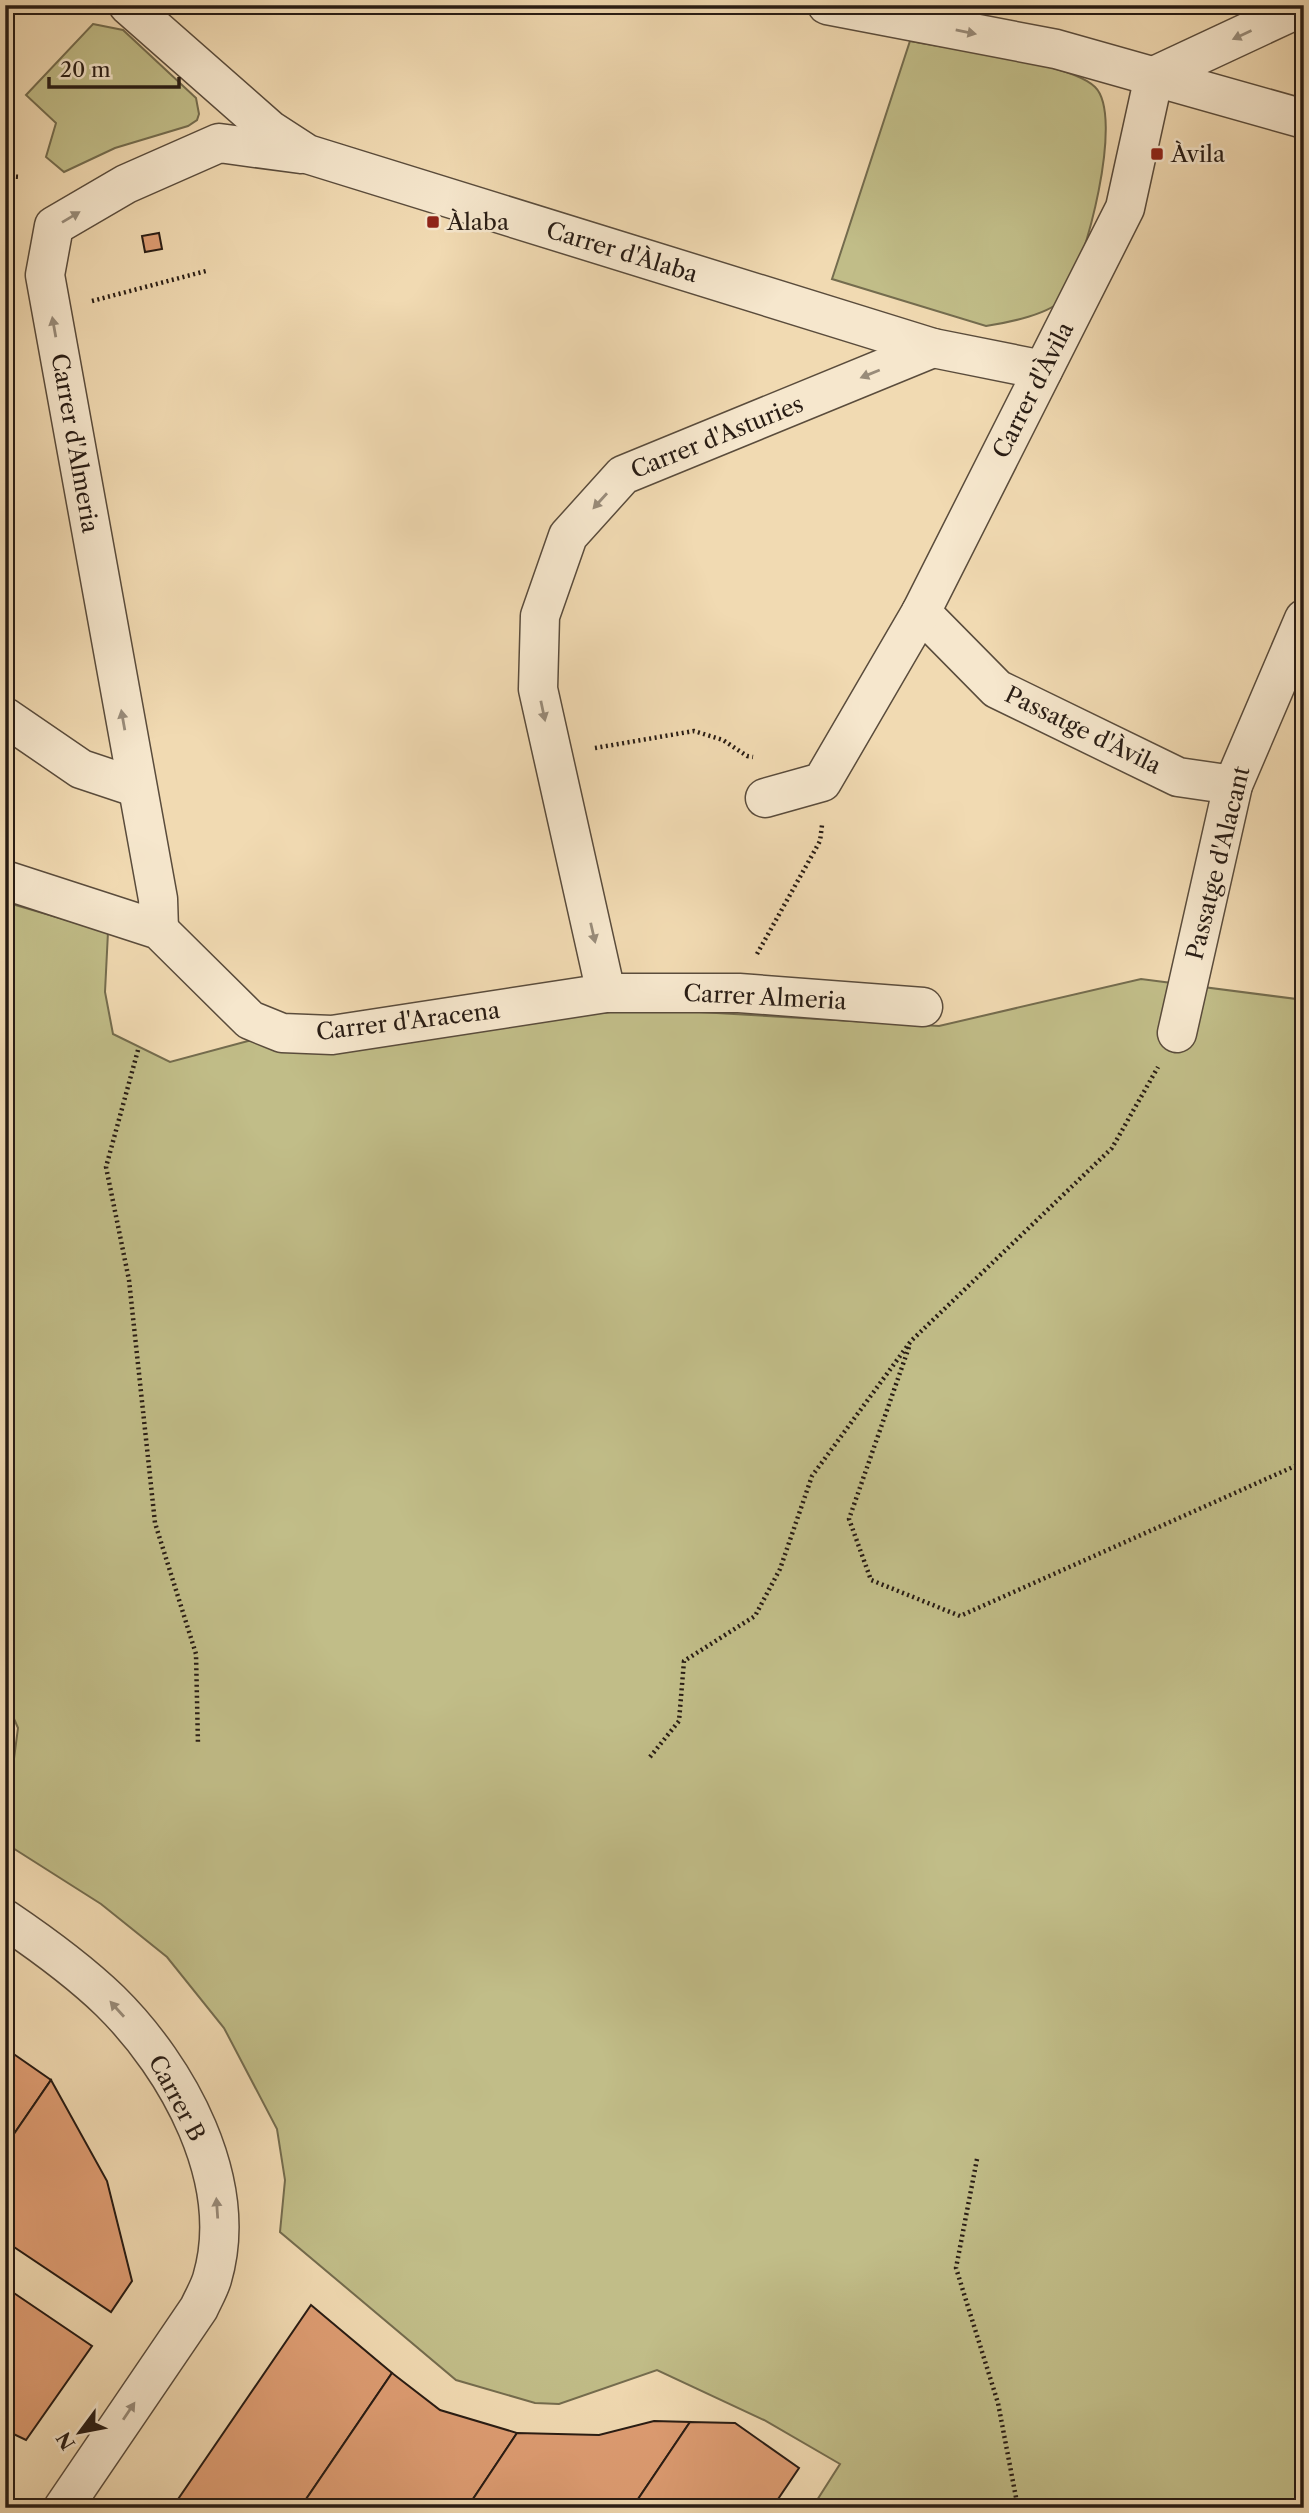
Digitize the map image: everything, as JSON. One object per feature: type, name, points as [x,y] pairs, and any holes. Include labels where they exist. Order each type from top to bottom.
[{"type":"street","name":"Carrer d'Àlaba","points":[[128,5],[270,130],[307,154],[933,348],[1042,370]]},
{"type":"street","points":[[827,5],[1056,49],[1304,119]]},
{"type":"street","points":[[1154,75],[1304,6]]},
{"type":"street","name":"Carrer d'Àvila","points":[[765,798],[822,782],[921,612],[1125,208],[1154,75]]},
{"type":"street","points":[[233,98],[219,143],[307,154]]},
{"type":"street","name":"Carrer d'Almeria","points":[[159,930],[158,899],[135,788],[45,275],[54,226],[126,184],[219,143]]},
{"type":"street","name":"Carrer d'Asturies","points":[[606,993],[538,689],[540,616],[568,536],[623,475],[933,348]]},
{"type":"street","name":"Passatge d'Àvila","points":[[921,612],[997,689],[1178,777],[1233,785]]},
{"type":"street","name":"Passatge d'Alacant","points":[[1177,1032],[1233,785],[1304,619]]},
{"type":"street","points":[[5,717],[82,769],[135,788]]},
{"type":"street","name":"Carrer d'Aracena","points":[[5,880],[159,930],[250,1020],[282,1033],[332,1035],[606,993]]},
{"type":"street","name":"Carrer Almeria","points":[[606,993],[738,993],[923,1007]]},
{"type":"street","name":"Carrer B","points":[[5,1919],[70,1965],[111,2003],[149,2046],[182,2096],[204,2145],[217,2202],[218,2240],[212,2280],[199,2308],[63,2508]]},
{"type":"path","points":[[5,176],[21,177]]},
{"type":"path","points":[[51,312],[206,271]]},
{"type":"path","points":[[590,749],[694,731]]},
{"type":"path","points":[[758,952],[820,841]]},
{"type":"path","points":[[650,1757],[679,1721],[684,1661],[755,1616],[780,1569],[812,1476],[911,1341],[1112,1147],[1177,1032]]},
{"type":"path","points":[[138,1050],[106,1167],[129,1280],[155,1523],[196,1654],[198,1745]]},
{"type":"path","points":[[911,1341],[849,1519],[871,1580],[960,1616],[1304,1462]]},
{"type":"path","points":[[977,2159],[956,2267],[998,2403],[1018,2508]]},
{"type":"shaded area","points":[[93,24],[123,30],[196,98],[199,114],[197,120],[188,126],[115,148],[64,172],[46,157],[56,123],[26,95]]},
{"type":"shaded area","points":[[910,41],[979,52],[1061,70],[1095,87],[1103,103],[1106,128],[1099,191],[1073,280],[1064,297],[1050,308],[1028,317],[986,326],[832,279]]},
{"type":"shaded area","points":[[5,902],[108,932],[105,992],[113,1034],[170,1062],[248,1041],[596,1006],[939,1026],[1141,979],[1304,1000],[1304,2508],[812,2508],[840,2464],[764,2420],[657,2370],[559,2404],[535,2403],[456,2380],[280,2232],[285,2180],[277,2129],[224,2028],[167,1957],[101,1904],[5,1843],[5,1785],[12,1774],[18,1728],[5,1698]]},
{"type":"building","points":[[159,233],[162,249],[145,252],[142,236]]},
{"type":"building","points":[[5,2048],[51,2080],[5,2147]]},
{"type":"building","points":[[51,2080],[107,2181],[132,2281],[111,2312],[5,2241],[5,2147]]},
{"type":"building","points":[[5,2287],[92,2346],[26,2440],[5,2430]]},
{"type":"building","points":[[311,2305],[392,2373],[300,2508],[172,2508]]},
{"type":"building","points":[[392,2373],[440,2410],[517,2433],[467,2508],[300,2508]]},
{"type":"building","points":[[654,2421],[690,2422],[632,2508],[467,2508],[517,2433],[599,2435]]},
{"type":"building","points":[[690,2422],[735,2423],[799,2468],[772,2508],[632,2508]]},
{"type":"place","name":"Àvila","points":[[1157,154]]},
{"type":"place","name":"Àlaba","points":[[433,222]]}]
